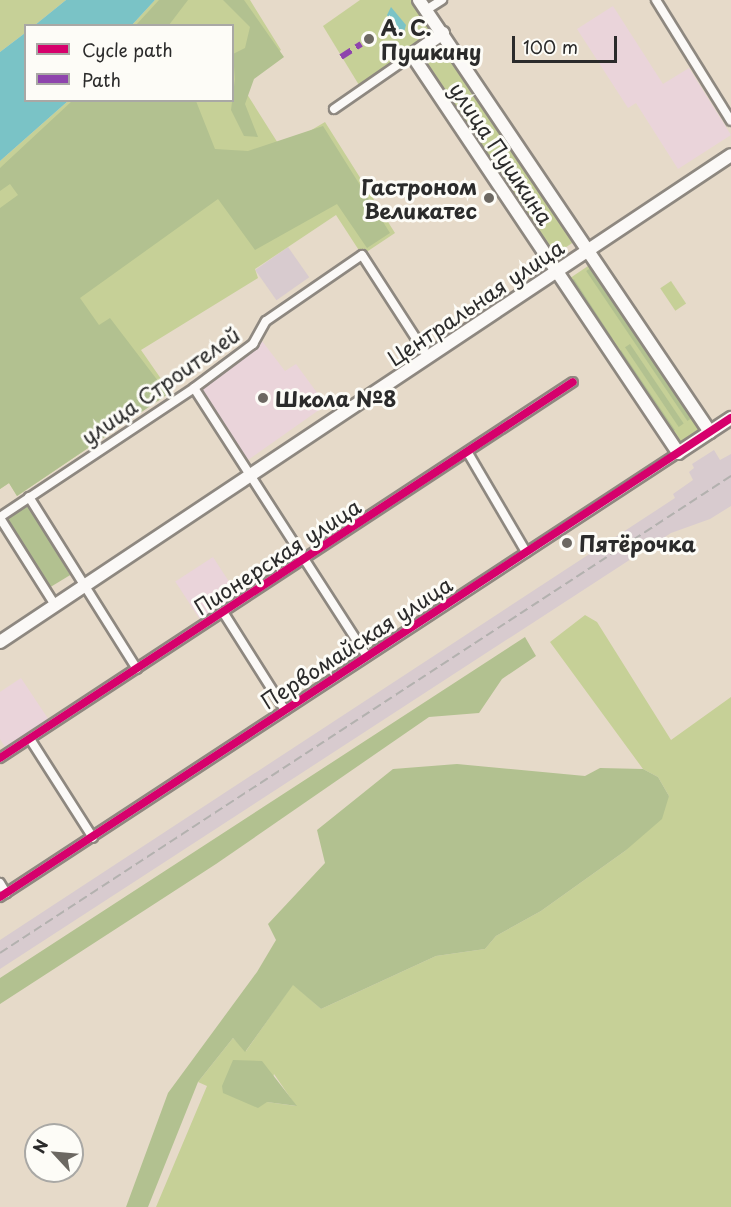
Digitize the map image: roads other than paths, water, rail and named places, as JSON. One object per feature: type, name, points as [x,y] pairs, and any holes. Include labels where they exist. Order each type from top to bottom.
[{"type":"street","points":[[423,5],[442,0]]},
{"type":"street","points":[[656,0],[731,121]]},
{"type":"street","name":"улица Пушкина","points":[[423,5],[710,432]]},
{"type":"street","points":[[334,109],[412,55],[446,38]]},
{"type":"street","name":"улица Пушкина","points":[[412,55],[678,453]]},
{"type":"street","name":"Центральная улица","points":[[0,642],[731,154]]},
{"type":"street","name":"улица Строителей","points":[[0,517],[194,388],[253,344],[266,321],[362,255],[428,357]]},
{"type":"street","name":"Пионерская улица","points":[[0,758],[573,382]]},
{"type":"street","points":[[194,388],[367,656]]},
{"type":"street","name":"Первомайская улица","points":[[3,895],[731,418]]},
{"type":"street","points":[[468,453],[526,552]]},
{"type":"street","points":[[29,497],[136,669]]},
{"type":"street","points":[[0,517],[55,606]]},
{"type":"street","points":[[223,612],[285,710]]},
{"type":"street","points":[[30,739],[93,838]]},
{"type":"street","points":[[0,883],[3,895]]},
{"type":"water","points":[[66,0],[155,0],[133,24],[36,24]]},
{"type":"water","points":[[391,7],[406,25],[404,32],[397,31],[387,15]]},
{"type":"water","points":[[24,34],[24,102],[67,102],[0,161],[0,52]]},
{"type":"railway","points":[[0,953],[731,476]]},
{"type":"place","name":"А. С. Пушкину","points":[[369,39]]},
{"type":"place","name":"Гастроном Великатес","points":[[489,198]]},
{"type":"place","name":"Школа №8","points":[[263,398]]},
{"type":"place","name":"Пятёрочка","points":[[567,543]]}]
